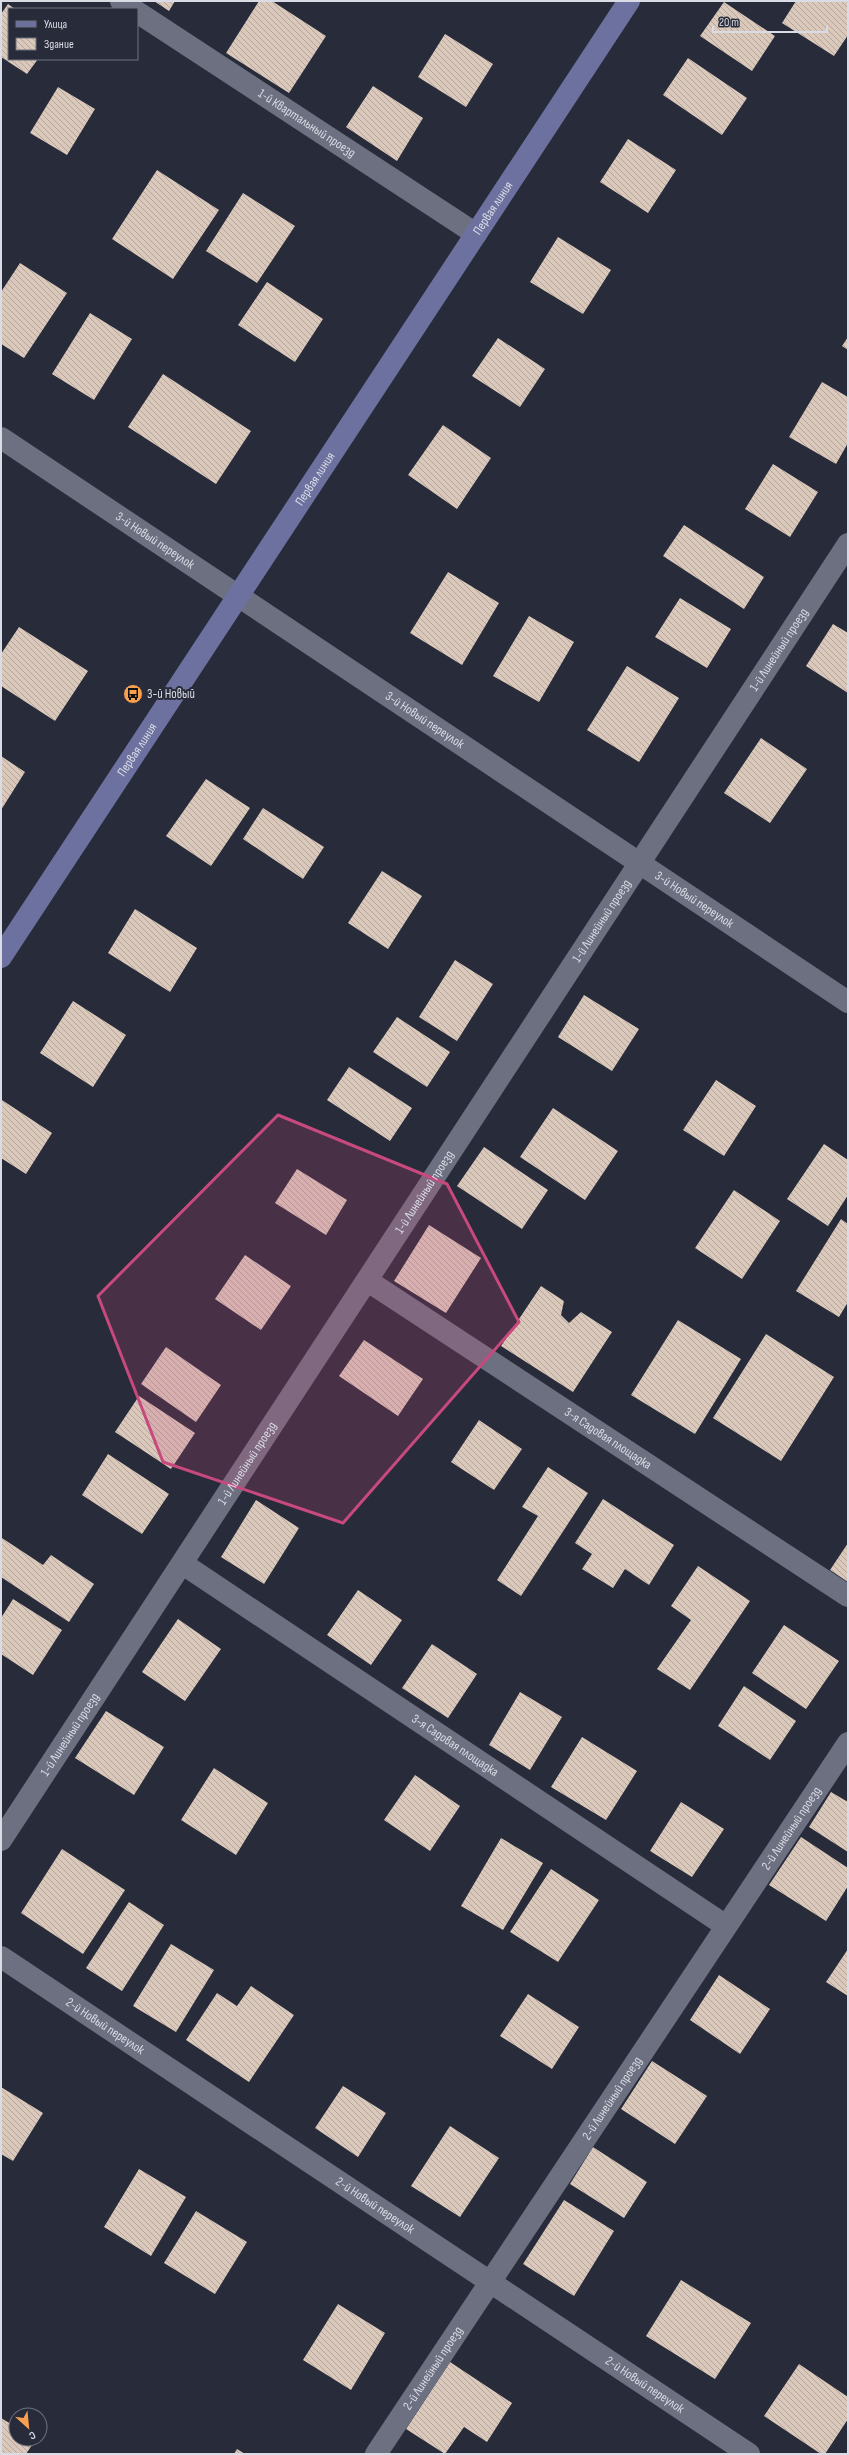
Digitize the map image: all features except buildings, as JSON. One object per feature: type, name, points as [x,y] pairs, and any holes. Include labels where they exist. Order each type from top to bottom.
[{"type":"main road","name":"Первая линия","points":[[1,957],[629,1]]},
{"type":"street","points":[[121,1],[132,8]]},
{"type":"street","name":"1-й Квартальный проезд","points":[[138,13],[476,234]]},
{"type":"street","name":"3-й Новый переулок","points":[[1,438],[848,1002]]},
{"type":"street","name":"1-й Линейный проезд","points":[[1,1840],[368,1281],[848,544]]},
{"type":"street","name":"3-я Садовая площадка","points":[[368,1281],[848,1596]]},
{"type":"street","name":"3-я Садовая площадка","points":[[183,1564],[726,1926]]},
{"type":"street","name":"2-й Линейный проезд","points":[[376,2454],[848,1743]]},
{"type":"street","name":"2-й Новый переулок","points":[[1,1957],[749,2454]]},
{"type":"highlighted area","points":[[278,1115],[447,1184],[519,1322],[343,1523],[163,1462],[98,1296]]},
{"type":"place","name":"3-й Новый","points":[[133,694]]}]
